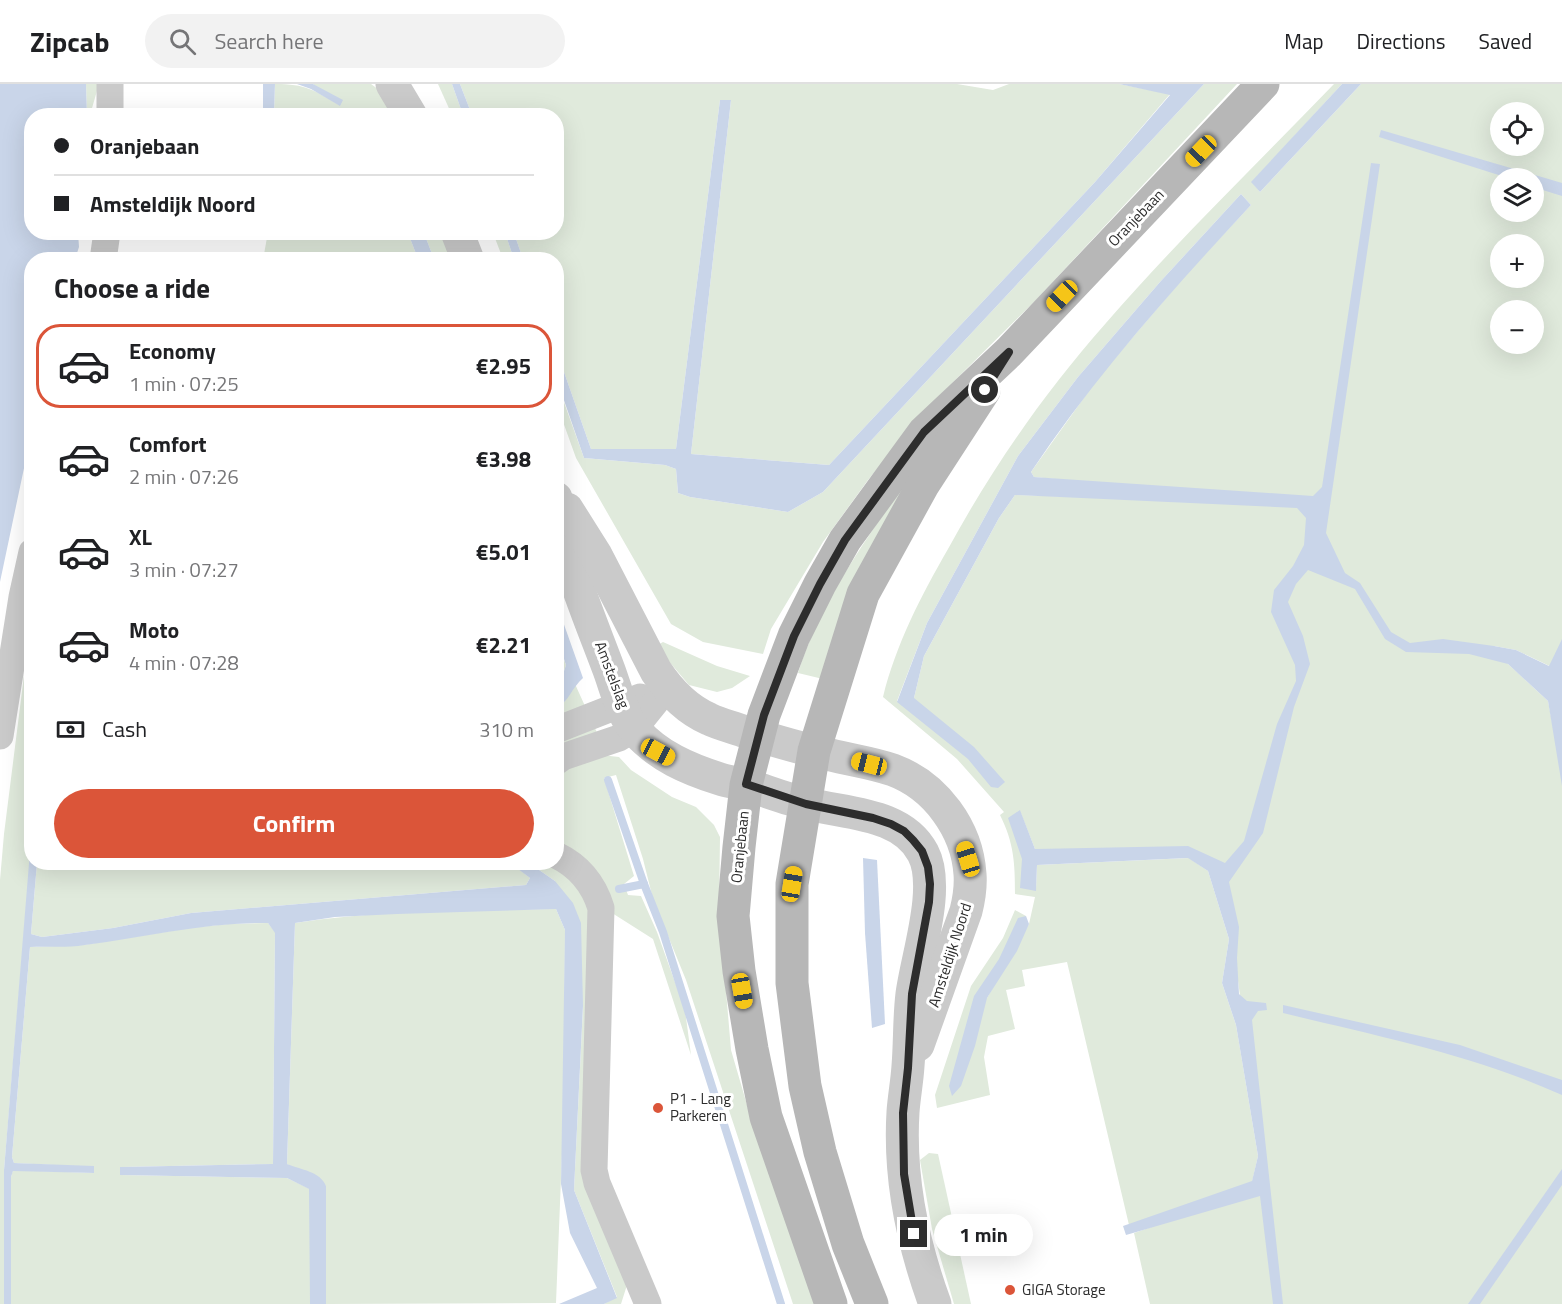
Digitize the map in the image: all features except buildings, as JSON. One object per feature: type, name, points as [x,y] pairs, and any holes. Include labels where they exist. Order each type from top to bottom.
[{"type":"main road","name":"Oranjebaan","points":[[831,1304],[766,1117],[740,982],[733,916],[746,784],[764,715],[794,636],[820,584],[845,540],[924,432],[1009,352],[1263,84]]},
{"type":"main road","name":"Oranjebaan","points":[[872,1304],[849,1244],[819,1152],[805,1086],[792,983],[792,884],[814,751],[863,594],[923,485],[1009,352]]},
{"type":"street","points":[[110,84],[111,108]]},
{"type":"street","points":[[392,84],[406,108]]},
{"type":"street","points":[[564,505],[596,555],[667,688],[684,705],[709,720],[759,736]]},
{"type":"street","name":"Amstelslag","points":[[564,534],[572,571],[628,716],[658,752],[686,766],[721,779],[746,784]]},
{"type":"street","points":[[0,736],[24,588]]},
{"type":"street","points":[[564,728],[628,716],[667,688]]},
{"type":"street","points":[[564,758],[619,738],[628,716]]},
{"type":"street","name":"Amsteldijk Noord","points":[[759,736],[893,770],[936,799],[956,825],[968,859],[971,877],[966,910],[929,1018],[908,1068]]},
{"type":"street","name":"Amsteldijk Noord","points":[[746,784],[806,804],[891,824],[904,831],[913,840],[922,851],[928,867],[929,902],[912,994],[903,1113],[904,1174],[914,1234],[935,1304]]},
{"type":"street","points":[[564,859],[585,877],[596,891],[601,908],[594,1170],[597,1183],[648,1304]]},
{"type":"green space","points":[[86,84],[99,84],[92,108],[87,108]]},
{"type":"green space","points":[[275,84],[295,85],[309,89],[339,105],[313,84],[371,84],[386,95],[392,108],[274,108]]},
{"type":"green space","points":[[438,84],[452,84],[461,108],[449,108]]},
{"type":"green space","points":[[460,84],[957,84],[993,90],[1009,84],[1119,84],[1170,94],[1095,182],[829,465],[691,454],[731,100],[720,100],[676,449],[591,449],[564,372],[564,252],[521,252],[516,240],[564,240],[564,108],[469,108]]},
{"type":"green space","points":[[1204,84],[1237,84],[1035,301],[924,411],[868,480],[823,542],[771,629],[763,654],[703,642],[671,624],[576,458],[564,425],[564,402],[584,458],[665,465],[676,469],[678,493],[690,497],[788,512],[823,492]]},
{"type":"green space","points":[[1334,84],[1342,84],[1252,182],[1260,192],[1361,84],[1562,84],[1562,672],[1516,650],[1494,646],[1507,663],[1548,701],[1562,774],[1562,1304],[1150,1304],[1134,1233],[1265,1188],[1233,942],[1212,861],[1171,850],[1035,849],[1020,811],[1036,889],[1037,865],[1189,858],[1208,871],[1229,939],[1222,983],[1236,1025],[1258,1156],[1252,1182],[1129,1225],[1067,962],[1022,970],[1025,986],[1006,990],[1015,1029],[988,1036],[984,1057],[990,1095],[937,1108],[935,1095],[971,986],[1003,938],[1015,910],[1026,916],[1007,944],[987,998],[1029,924],[1035,897],[1015,894],[1013,853],[1000,815],[1004,812],[957,759],[883,697],[888,677],[919,603],[965,519],[1001,460],[1041,403],[1084,349],[1133,292]],"holes":[[[1241,194],[1251,205],[1190,270],[1098,378],[1031,472],[1034,477],[1318,504],[1015,495],[999,518],[924,656],[914,698],[897,701],[927,623],[1018,456],[1078,377],[1160,282]]]},
{"type":"green space","points":[[267,240],[411,240],[415,252],[264,252]]},
{"type":"green space","points":[[427,240],[446,240],[451,252],[431,252]]},
{"type":"green space","points":[[496,240],[507,240],[512,252],[500,252]]},
{"type":"green space","points":[[915,470],[823,679],[798,673],[820,618],[834,592],[865,542]]},
{"type":"green space","points":[[663,642],[717,666],[750,676],[732,688],[717,692],[689,685],[656,646]]},
{"type":"green space","points":[[24,675],[24,870],[29,870],[4,1170],[4,1304],[0,1304],[0,880]]},
{"type":"green space","points":[[575,684],[599,737],[601,755],[619,757],[631,770],[672,797],[696,807],[714,825],[720,837],[719,908],[731,1050],[754,1129],[819,1304],[793,1304],[686,980],[653,899],[643,859],[616,775],[604,778],[634,876],[624,884],[628,895],[641,896],[657,932],[685,1010],[691,1055],[653,939],[612,913],[583,1166],[627,1285],[621,1304],[604,1304],[617,1297],[574,1190],[583,1007],[555,881],[539,870],[564,870],[564,702]]},
{"type":"green space","points":[[36,870],[520,870],[530,878],[526,885],[191,913],[113,928],[42,937],[31,934]]},
{"type":"green space","points":[[556,909],[565,930],[564,1104],[556,1303],[326,1304],[326,1186],[287,1164],[295,923],[392,913]]},
{"type":"green space","points":[[268,923],[275,932],[273,1164],[121,1167],[120,1175],[287,1178],[310,1189],[310,1304],[11,1304],[11,1177],[13,1170],[93,1173],[94,1167],[14,1163],[12,1157],[30,947],[83,945],[189,928]]},
{"type":"green space","points":[[929,1153],[938,1154],[971,1304],[954,1304],[932,1229],[920,1160]]},
{"type":"water","points":[[0,84],[86,84],[87,108],[24,108],[24,240],[78,240],[79,247],[77,252],[24,252],[24,468],[0,582]]},
{"type":"water","points":[[263,84],[275,84],[274,108],[263,108]]},
{"type":"water","points":[[297,84],[313,84],[343,100],[340,106],[311,89]]},
{"type":"water","points":[[452,84],[460,84],[469,108],[461,108]]},
{"type":"water","points":[[1119,84],[1204,84],[823,492],[788,512],[690,497],[678,493],[676,469],[665,465],[584,458],[564,400],[564,372],[591,449],[676,449],[720,100],[731,100],[691,454],[829,465],[1095,182],[1170,95]]},
{"type":"water","points":[[1342,84],[1361,84],[1260,192],[1251,182]]},
{"type":"water","points":[[1381,130],[1511,168],[1490,168],[1490,172],[1379,137]]},
{"type":"water","points":[[1371,163],[1380,164],[1326,533],[1345,573],[1360,583],[1391,632],[1410,643],[1443,639],[1494,646],[1516,650],[1549,666],[1562,639],[1562,786],[1548,701],[1508,664],[1469,654],[1406,652],[1385,639],[1355,589],[1308,570],[1296,584],[1288,602],[1303,636],[1310,664],[1294,707],[1263,833],[1229,882],[1239,927],[1237,958],[1239,994],[1247,1001],[1266,1003],[1267,1010],[1258,1011],[1252,1020],[1283,1304],[1273,1304],[1260,1196],[1126,1235],[1123,1226],[1252,1181],[1258,1156],[1236,1025],[1222,983],[1229,939],[1208,871],[1188,858],[1037,865],[1036,891],[1020,888],[1022,859],[1008,818],[1020,810],[1035,849],[1188,846],[1225,863],[1244,841],[1277,724],[1296,681],[1295,665],[1271,612],[1274,590],[1293,566],[1304,545],[1306,518],[1297,508],[1015,495],[999,518],[924,656],[914,698],[974,747],[1005,782],[998,788],[991,787],[968,759],[897,702],[927,623],[1018,456],[1078,377],[1160,282],[1241,194],[1251,205],[1135,334],[1081,402],[1031,472],[1034,477],[1313,496],[1322,487]]},
{"type":"water","points":[[1544,178],[1562,183],[1562,196],[1544,190]]},
{"type":"water","points":[[411,240],[427,240],[431,252],[415,252]]},
{"type":"water","points":[[507,240],[516,240],[521,252],[512,252]]},
{"type":"water","points":[[564,625],[583,678],[564,703],[566,665]]},
{"type":"water","points":[[863,858],[877,860],[885,1024],[872,1028],[865,933]]},
{"type":"water","points":[[28,870],[36,870],[31,934],[42,937],[113,928],[191,913],[526,885],[530,878],[519,870],[539,870],[555,881],[573,903],[581,923],[583,1006],[574,1190],[617,1298],[604,1304],[559,1304],[597,1288],[570,1233],[561,1184],[565,930],[556,909],[335,917],[295,923],[287,1164],[315,1174],[326,1186],[326,1304],[310,1304],[309,1189],[287,1178],[120,1175],[120,1167],[273,1164],[275,933],[268,923],[199,927],[78,946],[30,947],[12,1157],[14,1163],[94,1166],[94,1173],[13,1171],[11,1177],[11,1304],[4,1304],[4,1170]]},
{"type":"water","points":[[1026,916],[1029,924],[1017,951],[987,998],[975,1046],[961,1086],[952,1096],[949,1086],[974,996],[999,959],[1018,918]]},
{"type":"water","points":[[1283,1005],[1460,1045],[1562,1080],[1562,1095],[1529,1081],[1460,1058],[1283,1013]]},
{"type":"water","points":[[1562,1169],[1562,1185],[1480,1304],[1468,1304]]},
{"type":"waterway","points":[[608,780],[663,932],[781,1304]]},
{"type":"waterway","points":[[619,889],[644,884]]},
{"type":"place","name":"P1 - Lang Parkeren","points":[[658,1108]]},
{"type":"place","name":"GIGA Storage","points":[[1010,1290]]},
{"type":"route","points":[[914,1234],[904,1174],[903,1113],[912,994],[929,902],[928,867],[922,851],[913,840],[904,831],[891,824],[806,804],[746,784],[764,715],[794,636],[845,540],[924,432],[1009,352],[985,390]]}]
